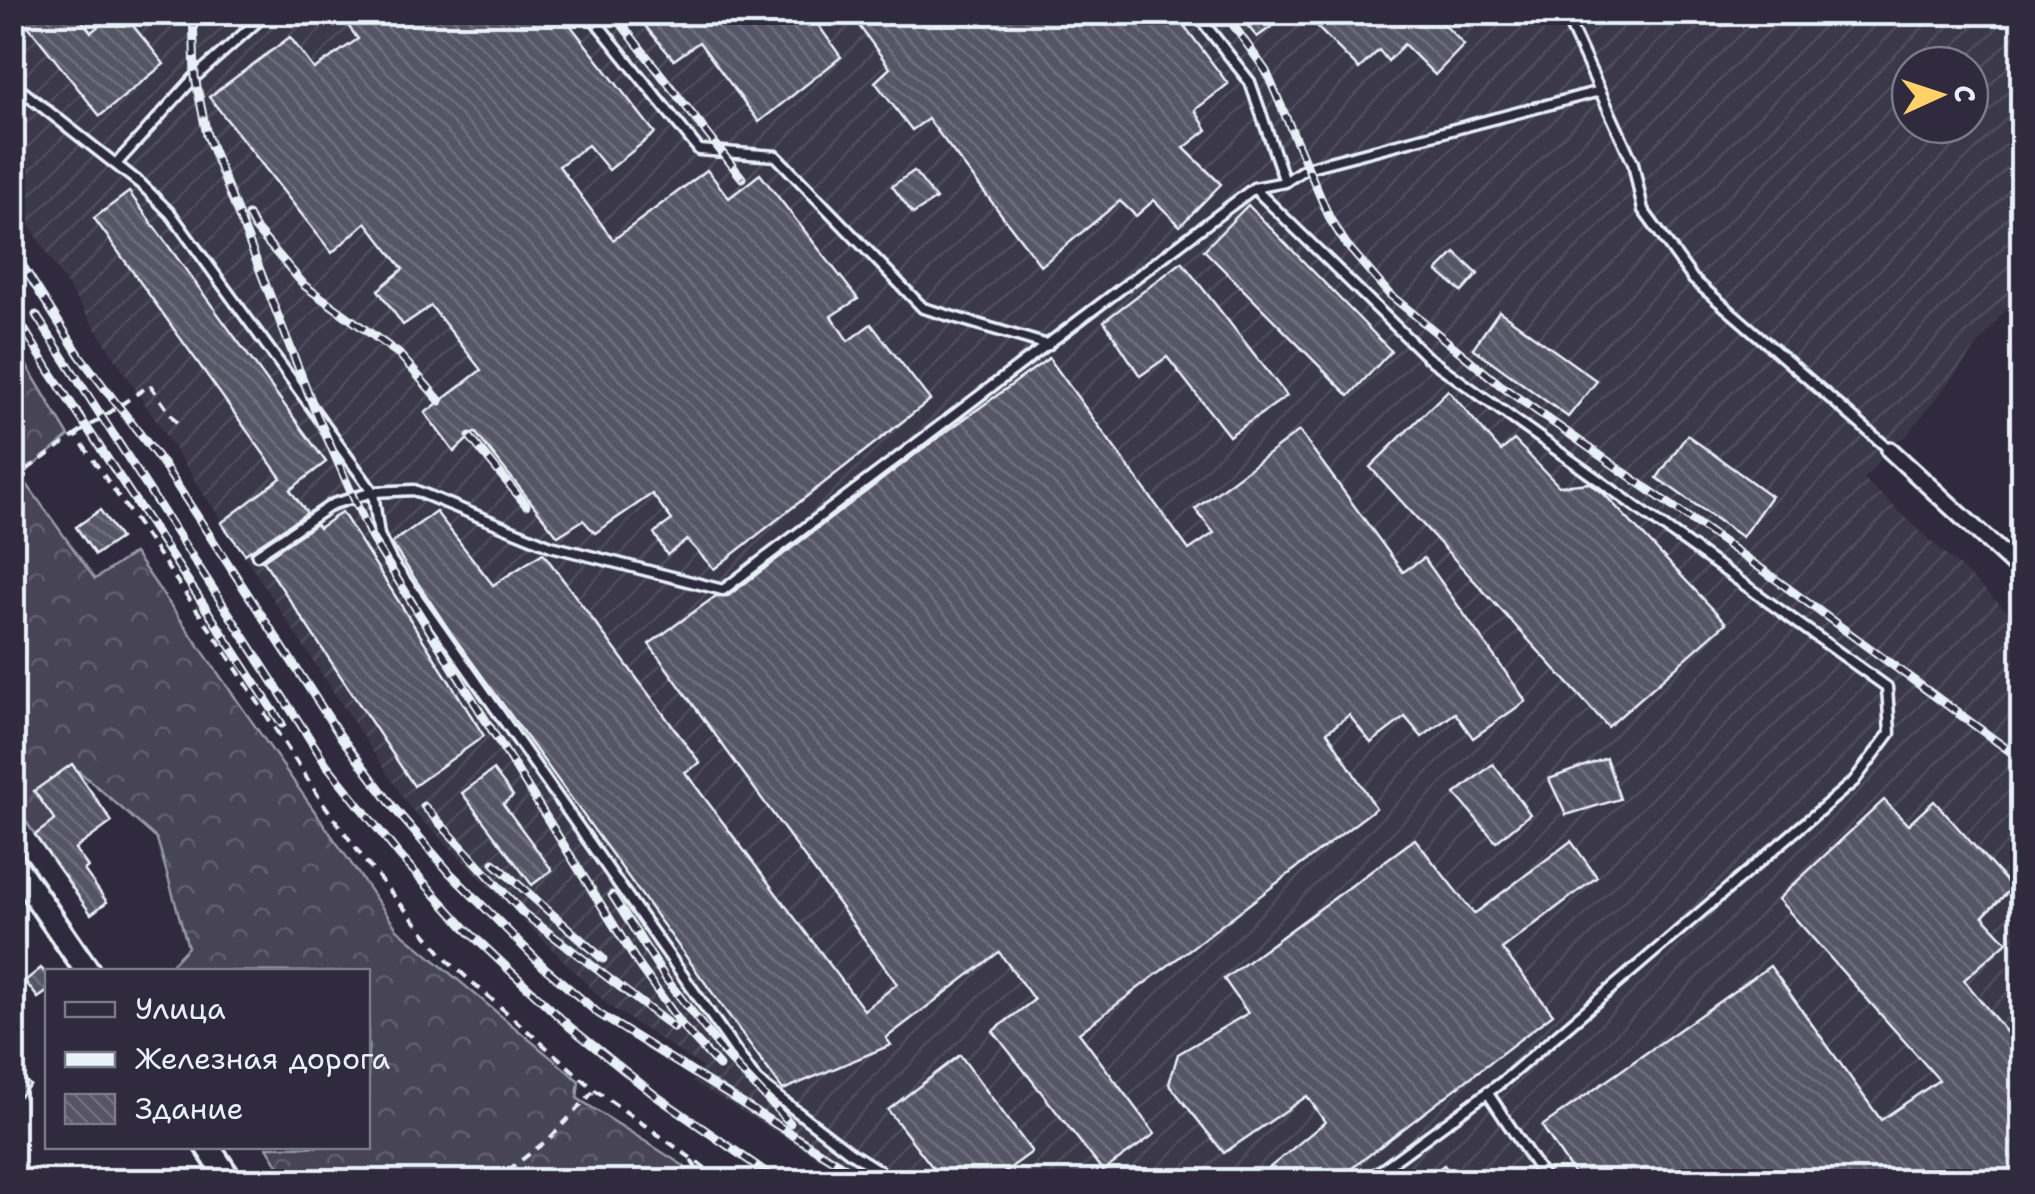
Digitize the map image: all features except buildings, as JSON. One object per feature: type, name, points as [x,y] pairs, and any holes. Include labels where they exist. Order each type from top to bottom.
[{"type":"main road","points":[[12,861],[86,969]]},
{"type":"main road","points":[[209,1149],[231,1182]]},
{"type":"street","points":[[1890,450],[2022,572]]},
{"type":"lane","points":[[116,164],[194,77],[268,12]]},
{"type":"lane","points":[[588,12],[698,150],[776,156],[923,308],[1048,344]]},
{"type":"lane","points":[[1196,12],[1250,82],[1284,182]]},
{"type":"lane","points":[[1564,12],[1633,162],[1643,210],[1694,279],[1890,450]]},
{"type":"lane","points":[[12,83],[116,164],[171,214],[373,492],[379,535],[391,560],[757,1081],[851,1153],[898,1182]]},
{"type":"lane","points":[[258,555],[333,504],[373,492],[414,490],[551,546],[723,590],[1254,188],[1284,182],[1306,168],[1600,91]]},
{"type":"lane","points":[[1254,188],[1428,357],[1887,687],[1890,733],[1854,782],[1487,1092],[1365,1182]]},
{"type":"lane","points":[[1487,1092],[1547,1182]]},
{"type":"path","points":[[12,480],[150,385],[177,423]]},
{"type":"path","points":[[76,435],[365,861],[448,961],[595,1090],[725,1182]]},
{"type":"path","points":[[493,1182],[550,1138],[595,1090]]},
{"type":"path","points":[[688,1155],[704,1182]]},
{"type":"shaded area","points":[[12,13],[2022,13],[2022,289],[1906,437],[1898,440],[1864,479],[2022,624],[2022,1181],[856,1181],[693,1082],[702,1067],[609,1006],[409,807],[46,253],[13,195]]},
{"type":"green space","points":[[12,341],[69,436],[21,476],[95,579],[134,553],[397,929],[579,1081],[577,1098],[684,1166],[691,1181],[288,1181],[268,1149],[370,1149],[370,969],[167,969],[188,947],[157,839],[72,765],[35,791],[55,820],[35,835],[13,802]]},
{"type":"railway","points":[[193,12],[195,77],[207,135],[316,413],[371,537],[640,967],[684,1028],[719,1066]]},
{"type":"railway","points":[[612,12],[742,178]]},
{"type":"railway","points":[[1224,12],[1266,71],[1330,219],[1389,294],[1504,388],[1763,570],[2022,760]]},
{"type":"railway","points":[[248,215],[305,286],[399,354],[440,401]]},
{"type":"railway","points":[[12,249],[80,356],[163,464],[341,737],[394,808],[450,873],[545,968],[599,1014],[868,1182]]},
{"type":"railway","points":[[12,309],[282,724]]},
{"type":"railway","points":[[36,315],[326,764],[399,855],[469,932],[570,1027],[656,1096],[780,1182]]},
{"type":"railway","points":[[470,437],[526,505]]},
{"type":"railway","points":[[424,806],[523,913],[674,1028]]},
{"type":"railway","points":[[494,863],[603,959]]},
{"type":"railway","points":[[612,895],[666,979],[726,1056],[790,1123]]}]
